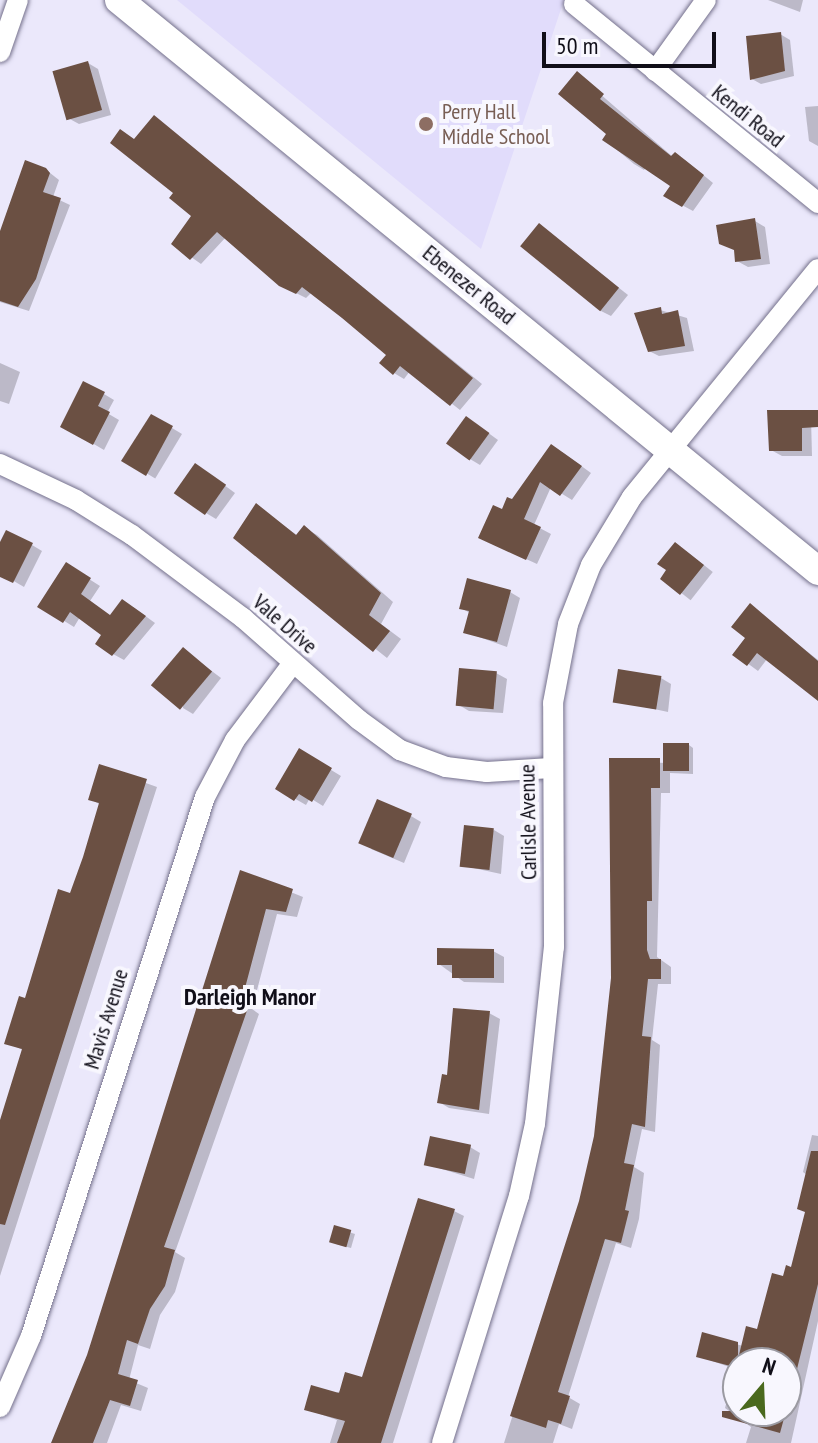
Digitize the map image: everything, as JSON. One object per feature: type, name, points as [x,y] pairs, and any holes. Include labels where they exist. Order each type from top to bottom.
[{"type":"street","points":[[0,52],[18,0]]},
{"type":"street","name":"Ebenezer Road","points":[[119,0],[818,571]]},
{"type":"street","points":[[655,71],[706,0]]},
{"type":"street","name":"Kendi Road","points":[[574,4],[818,203]]},
{"type":"street","name":"Carlisle Avenue","points":[[442,1443],[519,1196],[535,1124],[554,947],[551,768],[558,668],[581,589],[632,497],[818,269]]},
{"type":"street","name":"Vale Drive","points":[[0,464],[76,500],[132,535],[379,736],[422,759],[487,772],[551,768]]},
{"type":"street","name":"Mavis Avenue","points":[[0,1407],[31,1336],[205,797],[235,740],[293,663]]},
{"type":"shaded area","name":"Perry Hall Middle School","points":[[177,0],[564,0],[481,249]]},
{"type":"building","points":[[781,32],[785,71],[750,80],[746,36]]},
{"type":"building","points":[[88,61],[102,110],[66,120],[52,71]]},
{"type":"building","points":[[577,71],[604,94],[600,99],[671,156],[675,152],[704,175],[682,207],[663,196],[670,186],[602,140],[606,134],[558,94]]},
{"type":"building","points":[[154,115],[473,378],[450,406],[400,366],[393,375],[379,363],[386,355],[342,318],[302,287],[296,294],[279,286],[217,232],[190,260],[171,244],[191,216],[169,198],[173,193],[110,143],[120,129],[134,139]]},
{"type":"building","points":[[25,160],[46,168],[50,173],[43,192],[61,198],[36,279],[18,307],[0,301],[0,231]]},
{"type":"building","points":[[755,218],[761,259],[735,262],[734,250],[719,244],[716,225]]},
{"type":"building","points":[[539,223],[619,288],[600,311],[520,246]]},
{"type":"building","points":[[661,307],[662,314],[678,310],[685,346],[648,352],[634,313]]},
{"type":"building","points":[[83,381],[105,392],[98,406],[110,412],[93,445],[60,427]]},
{"type":"building","points":[[767,410],[818,410],[818,427],[802,428],[802,451],[769,451]]},
{"type":"building","points":[[151,414],[173,426],[146,476],[121,461]]},
{"type":"building","points":[[466,416],[489,433],[469,461],[446,444]]},
{"type":"building","points":[[551,444],[582,466],[560,496],[540,482],[524,519],[541,527],[526,560],[478,538],[493,505],[502,509],[507,497],[512,499]]},
{"type":"building","points":[[195,463],[226,485],[205,515],[174,493]]},
{"type":"building","points":[[256,503],[296,535],[304,525],[381,593],[369,615],[390,631],[373,652],[233,538]]},
{"type":"building","points":[[6,530],[33,543],[13,583],[0,577],[0,542]]},
{"type":"building","points":[[675,542],[704,565],[680,595],[660,579],[666,570],[657,564]]},
{"type":"building","points":[[66,562],[91,578],[81,594],[110,615],[122,599],[146,616],[112,656],[95,644],[101,635],[70,612],[63,623],[37,607]]},
{"type":"building","points":[[467,578],[511,590],[497,642],[463,633],[469,611],[459,609]]},
{"type":"building","points":[[750,603],[818,661],[818,701],[757,653],[747,666],[732,655],[745,638],[731,627]]},
{"type":"building","points":[[183,647],[212,671],[180,710],[151,685]]},
{"type":"building","points":[[459,668],[497,671],[494,709],[456,706]]},
{"type":"building","points":[[618,669],[661,676],[656,709],[613,703]]},
{"type":"building","points":[[663,743],[689,743],[689,771],[663,771]]},
{"type":"building","points":[[299,748],[332,768],[312,802],[299,794],[294,801],[275,789]]},
{"type":"building","points":[[609,758],[660,758],[660,788],[651,788],[652,901],[647,901],[647,950],[650,959],[661,959],[661,979],[648,979],[642,1036],[651,1037],[645,1127],[632,1124],[624,1163],[634,1165],[625,1210],[629,1211],[621,1243],[605,1239],[558,1392],[570,1396],[561,1424],[548,1420],[546,1428],[510,1416],[579,1201],[594,1136],[611,978]]},
{"type":"building","points":[[99,764],[147,779],[5,1225],[0,1224],[0,1120],[22,1049],[4,1044],[19,996],[25,998],[58,889],[70,893],[83,857],[99,803],[88,800]]},
{"type":"building","points":[[377,799],[412,814],[393,858],[358,843]]},
{"type":"building","points":[[464,825],[494,828],[489,870],[460,867]]},
{"type":"building","points":[[240,870],[293,889],[286,912],[266,909],[241,1003],[249,1005],[164,1247],[175,1250],[165,1286],[150,1309],[138,1344],[127,1340],[118,1374],[138,1380],[130,1406],[110,1400],[93,1443],[51,1443],[87,1355]]},
{"type":"building","points":[[437,948],[494,949],[494,978],[452,978],[452,965],[437,965]]},
{"type":"building","points":[[453,1008],[490,1011],[479,1110],[437,1103],[442,1074],[447,1075]]},
{"type":"building","points":[[430,1136],[471,1145],[465,1174],[424,1165]]},
{"type":"building","points":[[811,1151],[818,1151],[818,1284],[802,1349],[741,1347],[746,1326],[757,1329],[772,1273],[783,1276],[786,1265],[791,1267],[805,1212],[797,1209]]},
{"type":"building","points":[[418,1198],[455,1209],[381,1443],[337,1443],[345,1421],[304,1410],[311,1385],[339,1393],[345,1372],[362,1377]]},
{"type":"building","points":[[334,1225],[351,1230],[346,1247],[329,1242]]},
{"type":"building","points":[[702,1332],[738,1342],[738,1347],[722,1347],[722,1364],[696,1357]]},
{"type":"building","points":[[758,1427],[782,1427],[780,1433]]},
{"type":"place","name":"Perry Hall Middle School","points":[[426,124]]},
{"type":"district","name":"Darleigh Manor","points":[[250,997]]}]
